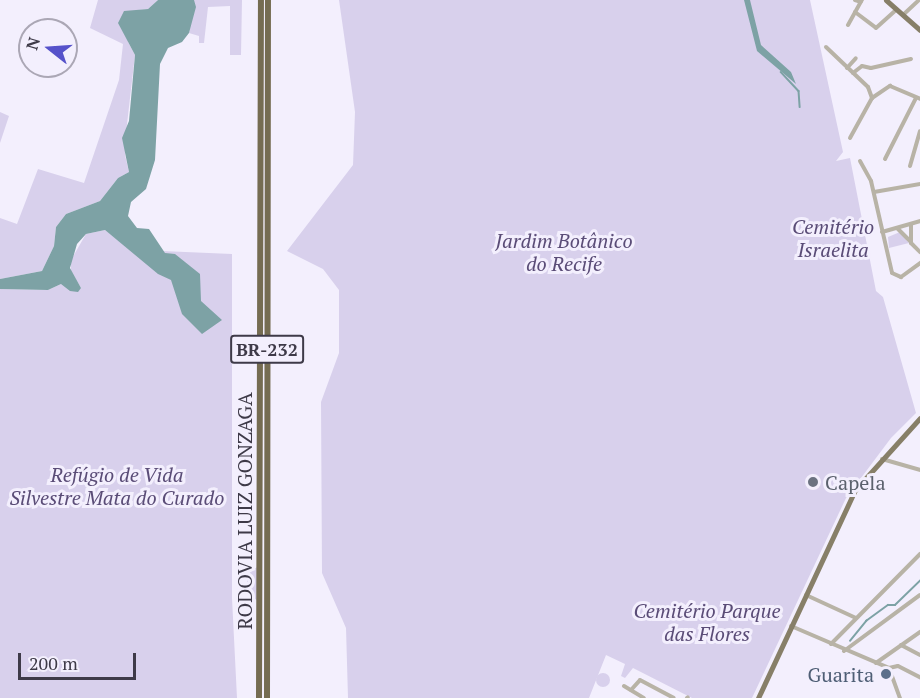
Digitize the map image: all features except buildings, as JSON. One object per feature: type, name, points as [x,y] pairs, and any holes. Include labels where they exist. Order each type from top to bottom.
[{"type":"highway","name":"RODOVIA LUIZ GONZAGA","points":[[259,698],[261,0]]},
{"type":"highway","name":"RODOVIA LUIZ GONZAGA","points":[[267,698],[268,0]]},
{"type":"main road","points":[[886,0],[920,30]]},
{"type":"main road","points":[[758,698],[835,525],[855,490],[881,458],[920,418]]},
{"type":"street","points":[[848,25],[862,1],[855,0]]},
{"type":"street","points":[[904,14],[919,0]]},
{"type":"street","points":[[855,12],[876,28],[898,9]]},
{"type":"street","points":[[826,47],[868,87],[872,98]]},
{"type":"street","points":[[848,68],[856,58]]},
{"type":"street","points":[[853,74],[862,66],[871,68],[911,59]]},
{"type":"street","points":[[850,138],[872,98],[893,86],[918,98],[885,159]]},
{"type":"street","points":[[910,166],[920,131]]},
{"type":"street","points":[[860,162],[874,192],[892,273],[898,278],[920,263]]},
{"type":"street","points":[[874,192],[920,184]]},
{"type":"street","points":[[882,232],[920,221]]},
{"type":"street","points":[[910,242],[911,225]]},
{"type":"street","points":[[898,228],[920,252]]},
{"type":"street","points":[[881,458],[920,470]]},
{"type":"street","points":[[831,644],[920,554]]},
{"type":"street","points":[[805,595],[856,618]]},
{"type":"street","points":[[844,651],[920,595]]},
{"type":"street","points":[[790,626],[875,664],[889,668],[898,666],[920,677]]},
{"type":"street","points":[[875,664],[920,632]]},
{"type":"street","points":[[901,645],[920,655]]},
{"type":"street","points":[[889,668],[900,698]]},
{"type":"street","points":[[631,690],[640,680],[674,698]]},
{"type":"street","points":[[624,686],[644,698]]},
{"type":"green space","points":[[98,0],[158,0],[148,9],[139,10],[128,42],[135,55],[125,155],[129,172],[118,178],[100,201],[66,214],[56,227],[54,246],[42,271],[0,279],[0,218],[17,224],[38,169],[84,183],[119,80],[123,44],[90,28]]},
{"type":"green space","points":[[194,0],[242,0],[241,55],[230,55],[230,6],[208,7],[204,43],[199,43],[199,36],[189,33]]},
{"type":"green space","name":"Jardim Botânico do Recife","points":[[339,0],[810,0],[843,152],[836,161],[850,158],[876,291],[883,297],[916,413],[891,438],[846,498],[752,698],[692,698],[633,668],[625,678],[621,676],[625,664],[606,655],[589,698],[348,698],[346,628],[322,573],[321,402],[339,353],[339,290],[323,269],[287,251],[353,165],[355,112]]},
{"type":"green space","points":[[0,112],[9,116],[0,143]]},
{"type":"green space","name":"Refúgio de Vida Silvestre Mata do Curado","points":[[105,230],[152,267],[162,251],[232,254],[232,598],[237,698],[0,698],[0,289],[48,290],[61,284],[81,288],[71,271],[71,260],[86,234]]},
{"type":"green space","points":[[900,232],[909,243],[889,248],[888,237]]},
{"type":"green space","points":[[257,567],[258,601],[248,594],[247,585],[248,574]]},
{"type":"green space","points":[[603,673],[608,675],[610,680],[608,685],[603,687],[598,685],[596,680],[598,675]]},
{"type":"shaded area","points":[[158,0],[194,0],[196,7],[189,33],[182,42],[168,48],[160,64],[155,160],[146,189],[131,202],[128,216],[137,228],[149,229],[165,253],[175,254],[200,274],[201,301],[222,320],[202,334],[182,314],[171,280],[158,274],[105,230],[86,234],[77,244],[70,268],[81,288],[78,292],[70,291],[61,284],[48,290],[0,289],[0,279],[42,271],[54,246],[56,227],[66,214],[100,201],[118,178],[129,172],[122,138],[129,121],[135,55],[118,23],[124,11],[148,9]]},
{"type":"shaded area","points":[[744,0],[750,0],[761,45],[791,72],[796,84],[757,51]]},
{"type":"waterway","points":[[781,72],[799,91],[800,107]]},
{"type":"waterway","points":[[850,641],[866,621],[888,605],[895,605],[920,581]]},
{"type":"place","name":"Capela","points":[[813,482]]},
{"type":"place","name":"Guarita","points":[[886,674]]},
{"type":"park label","name":"Cemitério Israelita","points":[[833,238]]},
{"type":"park label","name":"Cemitério Parque das Flores","points":[[707,622]]}]
